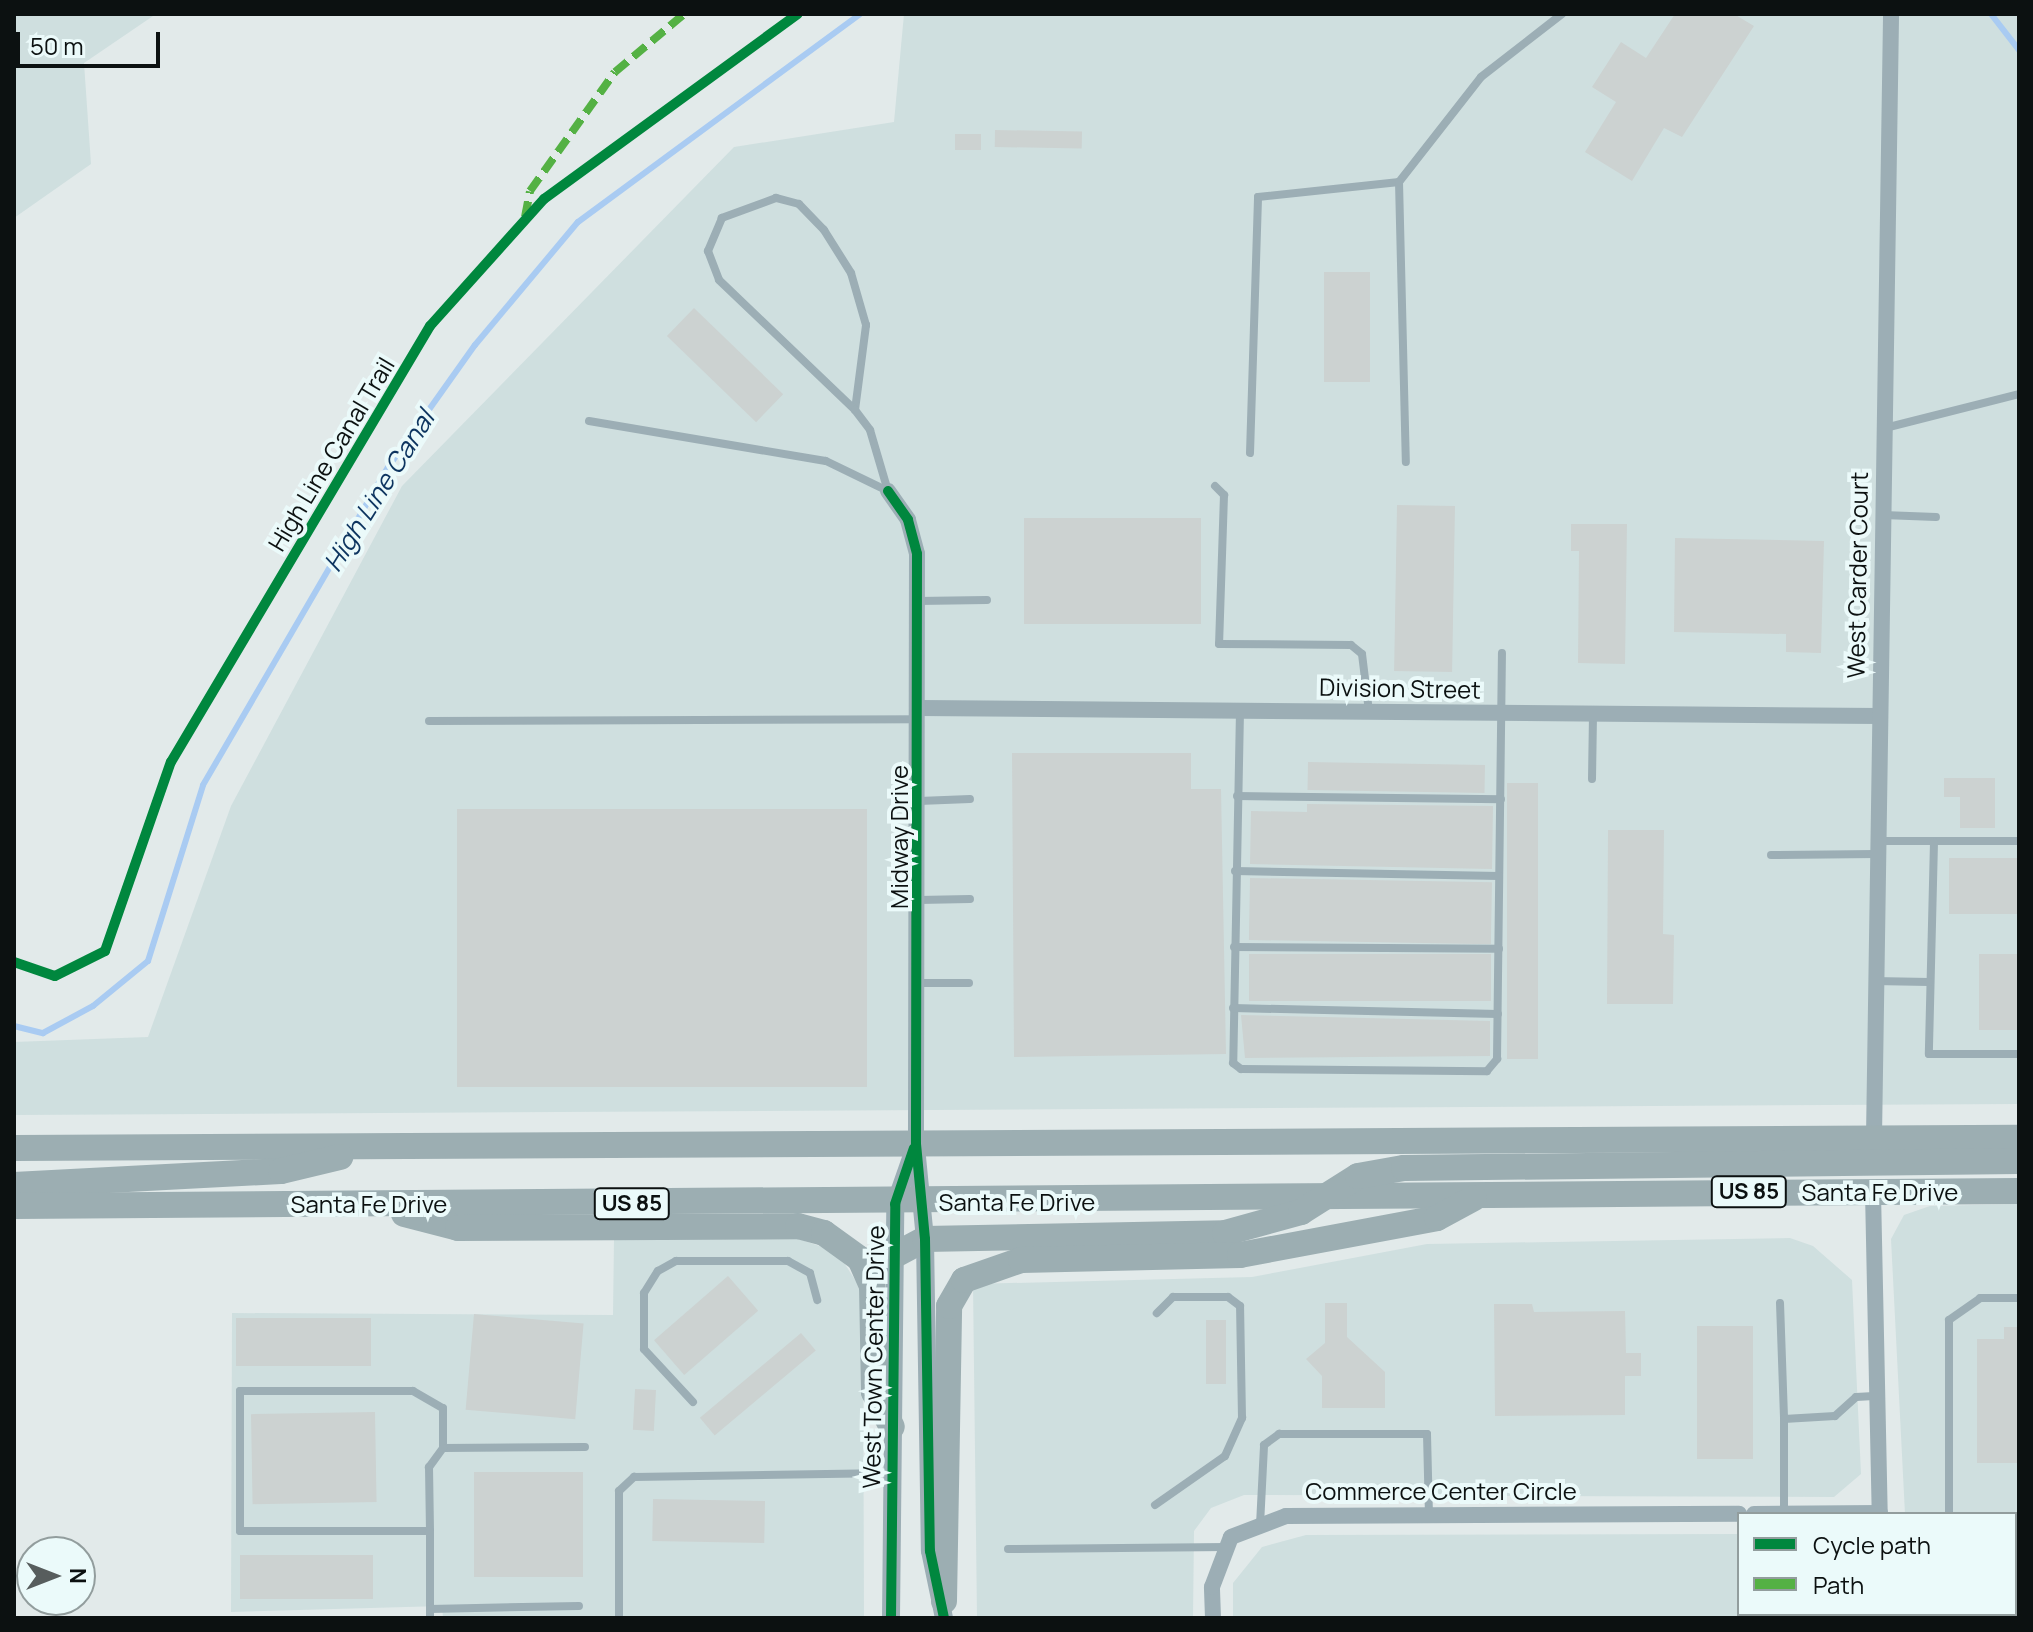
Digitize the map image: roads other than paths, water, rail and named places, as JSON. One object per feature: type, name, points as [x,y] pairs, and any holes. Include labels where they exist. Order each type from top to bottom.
[{"type":"highway","points":[[14,1148],[2019,1138]]},
{"type":"highway","points":[[14,1185],[281,1171],[383,1146]]},
{"type":"highway","points":[[895,1255],[925,1239],[1225,1233],[1323,1200],[1358,1176],[1404,1168],[2019,1161]]},
{"type":"highway","name":"Santa Fe Drive","points":[[14,1206],[895,1204],[2019,1191]]},
{"type":"highway","points":[[944,1610],[949,1306],[964,1280],[1021,1260],[1240,1255],[1437,1218],[1479,1196]]},
{"type":"highway","points":[[370,1204],[458,1228],[798,1226],[824,1233],[860,1259],[872,1286],[874,1392],[892,1427]]},
{"type":"street","name":"West Carder Court","points":[[1874,1137],[1891,14]]},
{"type":"street","name":"Midway Drive","points":[[888,491],[911,531],[918,601],[920,714],[916,1144]]},
{"type":"street","name":"Division Street","points":[[920,714],[1240,711],[1879,716]]},
{"type":"street","name":"West Town Center Drive","points":[[916,1144],[925,1239],[930,1551],[944,1610]]},
{"type":"street","name":"West Town Center Drive","points":[[891,1618],[895,1204],[916,1144]]},
{"type":"street","points":[[1873,1192],[1874,1396],[1880,1512]]},
{"type":"street","name":"Commerce Center Circle","points":[[1227,1547],[1231,1537],[1286,1516],[1737,1514]]},
{"type":"street","points":[[1213,1618],[1212,1587],[1227,1547]]},
{"type":"lane","points":[[1406,462],[1399,182],[1481,77],[1562,14]]},
{"type":"lane","points":[[1250,453],[1258,197],[1399,182]]},
{"type":"lane","points":[[855,410],[866,325],[851,273],[824,230],[799,204],[776,198],[722,218],[708,251],[719,280],[855,410],[870,430],[888,491]]},
{"type":"lane","points":[[1884,428],[2019,394]]},
{"type":"lane","points":[[589,421],[826,461],[888,491]]},
{"type":"lane","points":[[1215,486],[1224,495],[1219,644],[1351,645],[1362,654],[1369,712]]},
{"type":"lane","points":[[1883,515],[1936,517]]},
{"type":"lane","points":[[918,601],[987,600]]},
{"type":"lane","points":[[1240,711],[1232,1058],[1241,1069],[1487,1071],[1497,1059],[1502,653]]},
{"type":"lane","points":[[429,721],[920,714]]},
{"type":"lane","points":[[1592,779],[1593,714]]},
{"type":"lane","points":[[1237,796],[1501,799]]},
{"type":"lane","points":[[919,801],[970,799]]},
{"type":"lane","points":[[1771,855],[1934,842],[2019,841]]},
{"type":"lane","points":[[1934,842],[1929,1054],[2019,1054]]},
{"type":"lane","points":[[1235,871],[1499,876]]},
{"type":"lane","points":[[919,900],[970,899]]},
{"type":"lane","points":[[1234,947],[1499,949]]},
{"type":"lane","points":[[1874,981],[1929,982]]},
{"type":"lane","points":[[918,983],[969,983]]},
{"type":"lane","points":[[1233,1008],[1498,1014]]},
{"type":"lane","points":[[693,1402],[644,1349],[644,1293],[658,1271],[676,1261],[788,1261],[810,1273],[817,1300]]},
{"type":"lane","points":[[1155,1505],[1225,1456],[1242,1418],[1240,1306],[1228,1297],[1173,1297],[1157,1313]]},
{"type":"lane","points":[[1949,1512],[1949,1320],[1980,1298],[2019,1298]]},
{"type":"lane","points":[[1780,1303],[1784,1512]]},
{"type":"lane","points":[[430,1531],[240,1531],[240,1391],[413,1391],[443,1408],[443,1448],[429,1467],[430,1531],[430,1613],[579,1606]]},
{"type":"lane","points":[[1784,1419],[1835,1416],[1856,1397],[1874,1396]]},
{"type":"lane","points":[[1260,1526],[1264,1445],[1279,1434],[1427,1434],[1429,1516]]},
{"type":"lane","points":[[443,1448],[585,1447]]},
{"type":"lane","points":[[619,1618],[619,1491],[634,1477],[891,1473]]},
{"type":"lane","points":[[1008,1549],[1227,1547]]},
{"type":"waterway","name":"High Line Canal","points":[[14,1026],[43,1033],[93,1006],[148,961],[203,785],[389,466],[475,345],[578,222],[860,14]]},
{"type":"waterway","name":"High Line Canal","points":[[1991,14],[2019,50]]}]
